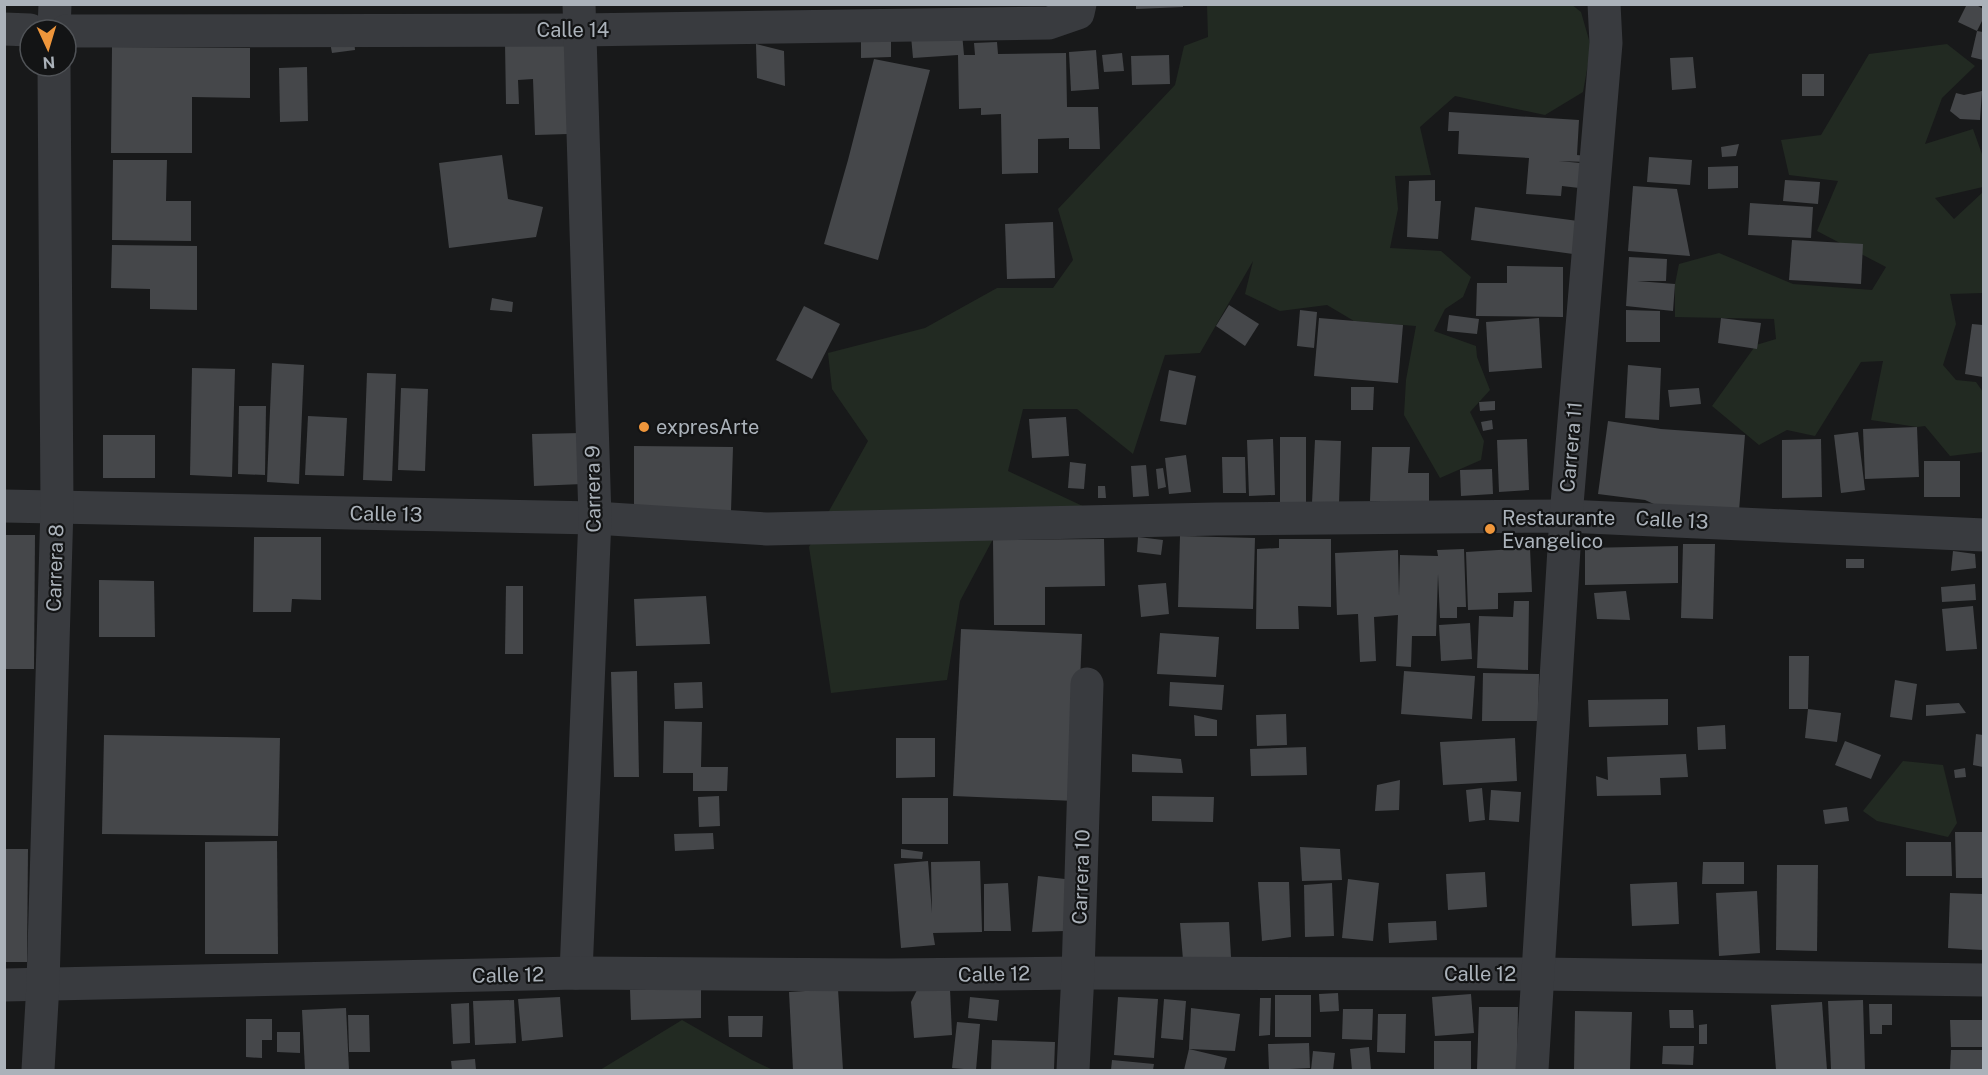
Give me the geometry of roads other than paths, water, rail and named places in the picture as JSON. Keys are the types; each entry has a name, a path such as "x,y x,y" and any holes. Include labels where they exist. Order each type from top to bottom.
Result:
{"street":[{"name":"Carrera 11","path":"1532,1071 1566,516 1606,43 1604,4"},
{"name":"Calle 14","path":"78,31 579,17 1050,22 1079,9"},
{"name":"Carrera 9","path":"576,973 595,518 579,17"},
{"name":"Carrera 8","path":"38,1071 43,984 57,507 54,78"},
{"name":"Calle 13","path":"4,506 595,518 767,529 1216,519 1566,516 1983,535"},
{"name":"Carrera 10","path":"1073,1071 1087,684"},
{"name":"Calle 12","path":"4,985 576,973 1538,974 1983,980"}],"place":[{"name":"expresArte","path":"644,427"},
{"name":"Restaurante Evangelico","path":"1490,529"}]}
